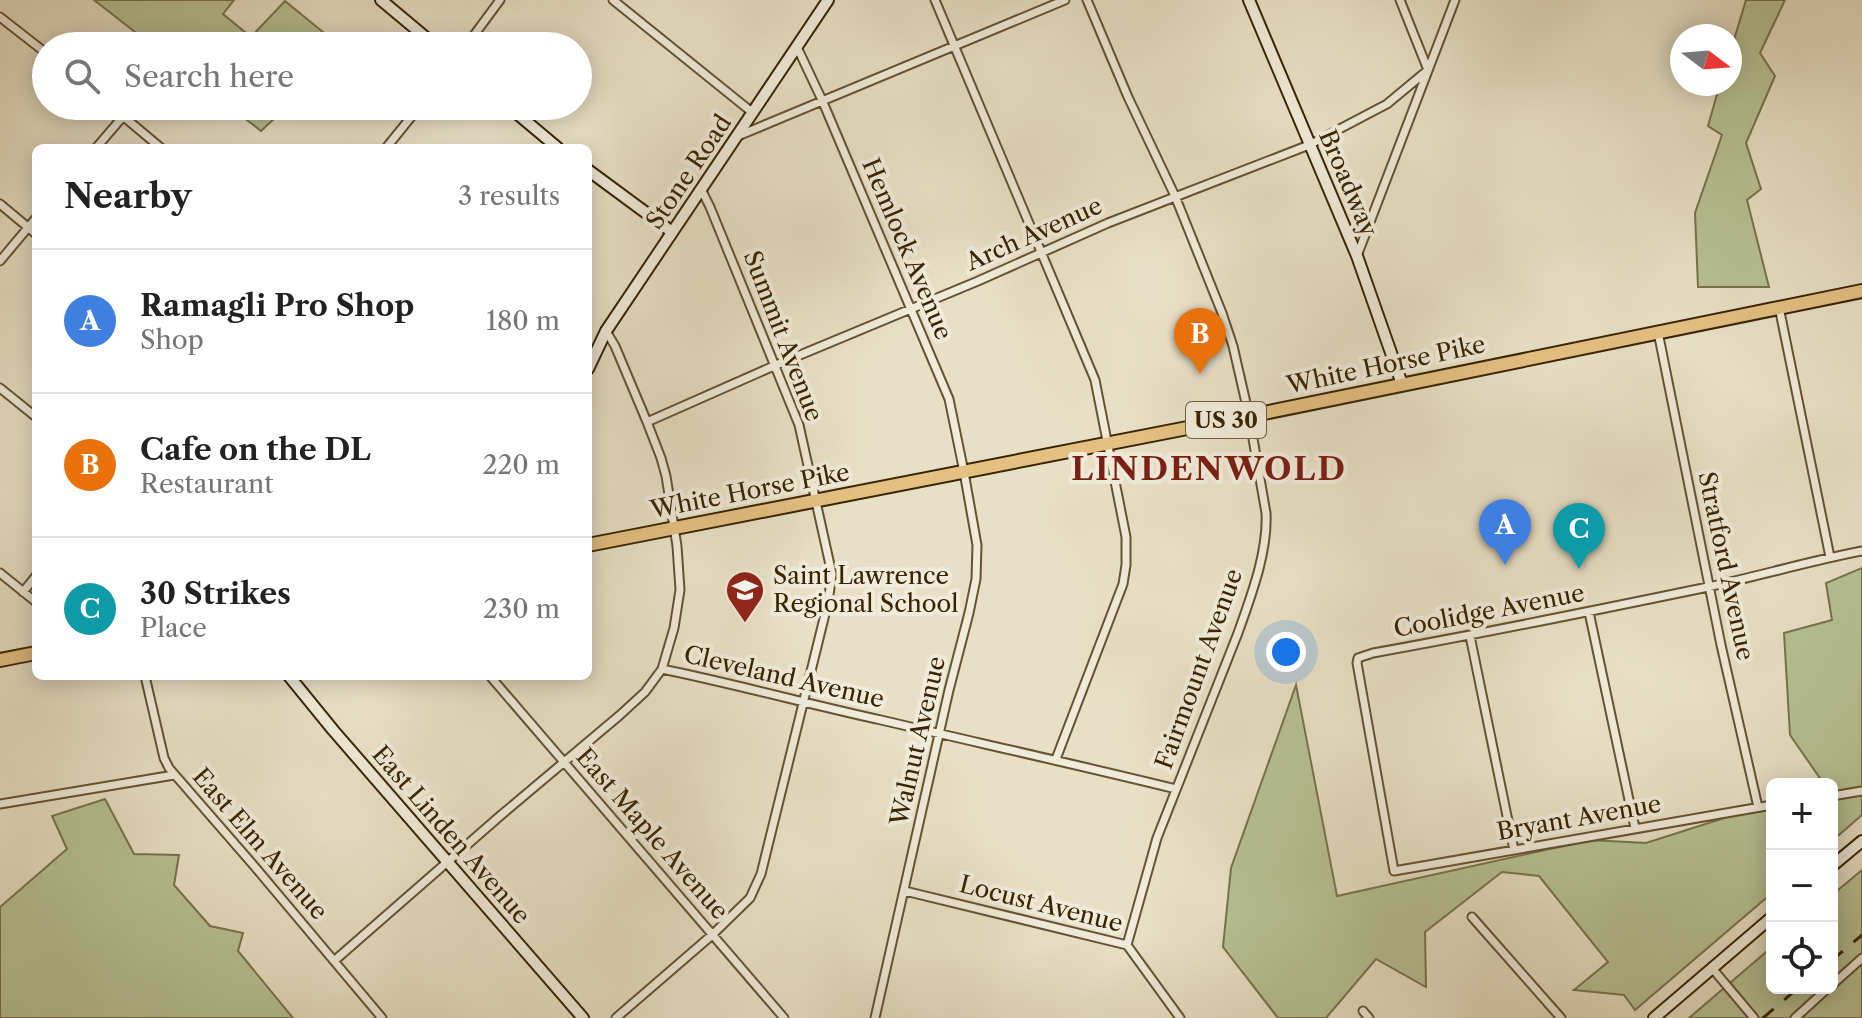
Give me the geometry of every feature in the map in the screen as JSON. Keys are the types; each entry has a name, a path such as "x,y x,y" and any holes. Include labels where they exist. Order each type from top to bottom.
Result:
{"highway":[{"name":"White Horse Pike","path":"592,544 1249,416 1862,291"},
{"path":"0,660 32,654"}],"street":[{"path":"381,0 419,32"},
{"path":"476,32 500,0"},
{"path":"613,0 753,113"},
{"name":"Stone Road","path":"592,361 606,331 828,0"},
{"path":"935,0 1095,380 1126,537 1123,584 1056,759"},
{"path":"738,136 1065,0"},
{"name":"Fairmount Avenue","path":"1087,0 1175,196 1222,313 1249,416 1267,526 1238,633 1157,838 1127,945"},
{"name":"Broadway","path":"1249,0 1357,256 1402,384"},
{"path":"1400,0 1428,70"},
{"path":"1357,256 1455,0"},
{"path":"0,17 32,42"},
{"name":"Hemlock Avenue","path":"797,47 949,399 964,472"},
{"name":"Arch Avenue","path":"647,422 1108,223 1309,145 1387,104 1428,70"},
{"path":"100,144 120,120"},
{"path":"129,120 156,144"},
{"path":"389,144 409,120"},
{"path":"525,120 553,144"},
{"path":"592,173 672,232"},
{"name":"Summit Avenue","path":"701,189 799,425 832,574 828,602 761,874 752,894 712,935"},
{"path":"0,204 32,230"},
{"path":"0,261 32,222"},
{"path":"1779,307 1830,557"},
{"path":"334,961 645,692 662,669 674,628 680,590 680,568 664,467 606,331"},
{"name":"Stratford Avenue","path":"1658,332 1721,645 1758,807"},
{"path":"0,388 32,414"},
{"name":"Walnut Avenue","path":"875,1018 976,579 977,545 964,472"},
{"name":"Coolidge Avenue","path":"1394,871 1358,658 1589,612 1862,551"},
{"path":"0,573 32,599"},
{"path":"23,592 32,581"},
{"path":"1589,612 1635,828"},
{"path":"1470,636 1514,850"},
{"name":"Cleveland Avenue","path":"662,669 1176,789"},
{"name":"East Elm Avenue","path":"146,680 164,758 174,775 382,1018"},
{"name":"East Linden Avenue","path":"292,680 583,1018"},
{"name":"East Maple Avenue","path":"493,680 784,1018"},
{"path":"0,804 174,775"},
{"path":"1838,795 1862,791"},
{"name":"Bryant Avenue","path":"1394,871 1766,806"},
{"path":"1838,861 1862,841"},
{"name":"Locust Avenue","path":"905,891 1127,945 1180,1018"},
{"path":"1472,917 1561,1018"},
{"path":"1654,1018 1766,922"},
{"path":"616,1018 712,935"},
{"path":"1838,979 1862,958"},
{"path":"1712,968 1754,1018"},
{"path":"1795,1018 1821,994"},
{"path":"1363,1011 1369,1018"}],"green space":[{"path":"94,0 234,0 223,14 245,32 135,32"},
{"path":"1746,0 1785,0 1760,53 1775,76 1746,143 1761,189 1747,200 1769,287 1698,287 1695,213 1722,135 1708,126 1717,96 1742,96 1742,24 1739,24"},
{"path":"285,1 323,32 256,32"},
{"path":"247,120 273,120 261,131"},
{"path":"1862,568 1862,815 1838,836 1838,778 1820,778 1790,735 1784,633 1832,620 1826,583"},
{"path":"1296,685 1337,896 1590,840 1646,843 1766,807 1766,898 1635,1010 1624,995 1574,990 1608,962 1539,876 1502,872 1425,932 1426,987 1376,959 1326,1018 1278,1018 1223,947 1231,868"},
{"path":"105,799 134,854 179,855 174,885 210,926 243,933 238,951 293,1018 0,1018 0,907 67,849 52,816"},
{"path":"1862,870 1862,1018 1689,1018 1766,952 1766,994 1838,994 1838,890"}],"railway":[{"path":"1838,955 1862,935"},
{"path":"1763,1018 1791,994"}],"place":[{"name":"Cafe on the DL","path":"1200,374"},
{"name":"Ramagli Pro Shop","path":"1505,565"},
{"name":"30 Strikes","path":"1579,569"},
{"name":"Saint Lawrence Regional School","path":"745,624"}],"district":[{"name":"LINDENWOLD","path":"1209,469"}]}
